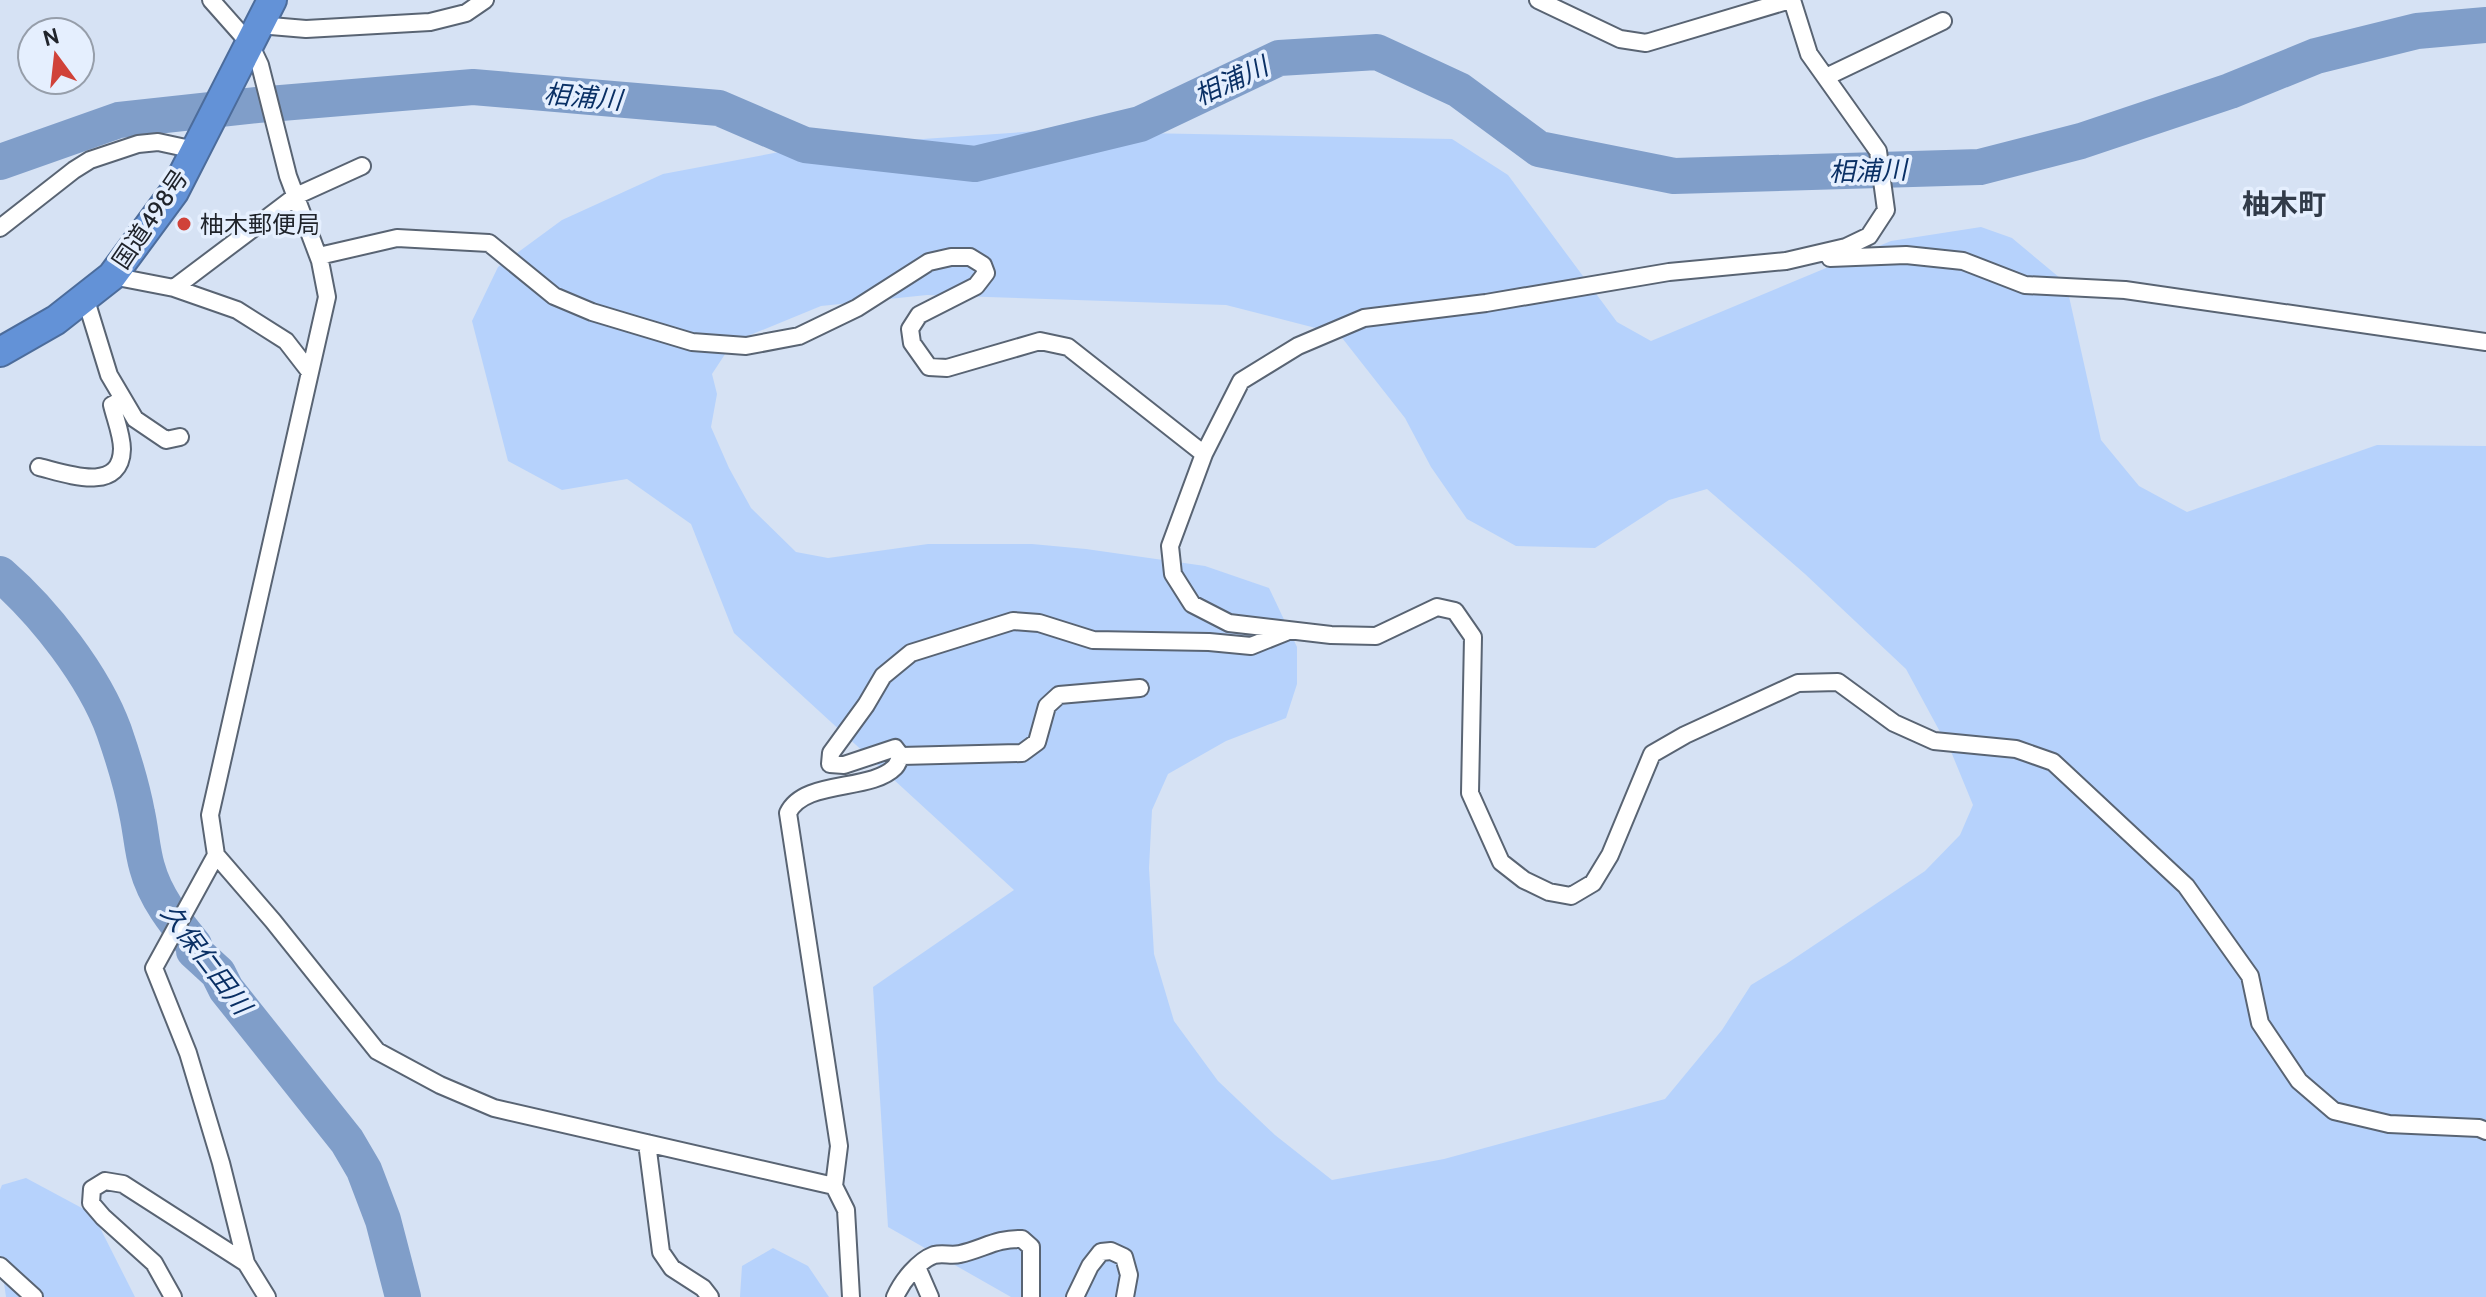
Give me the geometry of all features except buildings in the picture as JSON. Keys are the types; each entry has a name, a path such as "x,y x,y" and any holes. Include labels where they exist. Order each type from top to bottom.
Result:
{"highway":[{"name":"国道498号","path":"0,352 56,320 112,276 174,192 210,119 257,37"}],"street":[{"path":"211,0 257,37 288,176 319,256 327,297 210,815 216,855 377,1051 440,1085 494,1108 834,1186"},
{"path":"257,37 306,29 430,22 466,13 485,0"},
{"path":"1538,0 1620,39 1646,43 1791,0 1809,54 1878,151 1886,210 1869,236 1846,247 1813,255 1747,266 1669,272 1486,303 1364,318 1298,346 1241,381 1204,454 1170,546 1173,574 1192,604 1229,623 1331,635 1376,636 1437,607 1455,611 1473,637 1470,793 1501,862 1524,880 1549,892 1571,896 1593,883 1610,855 1652,754 1685,735 1798,683 1838,682 1894,723 1934,741 2016,749 2053,762 2186,886 2250,976 2260,1023 2299,1081 2334,1111 2389,1124 2479,1128 2486,1131"},
{"path":"1826,77 1943,21"},
{"path":"0,228 90,160 138,144 158,142 195,150"},
{"path":"174,288 296,196 362,166"},
{"path":"319,256 397,238 489,243 554,296 592,312 692,342 746,346 799,336 857,308 929,262 970,257 983,265 986,273 976,286 919,315 910,329 912,343 929,367 947,368 1040,341 1068,347 1204,454"},
{"path":"1813,255 1834,258 1906,255 1963,261 2025,285 2125,290 2486,342"},
{"path":"112,276 174,288 237,310 286,341 310,372"},
{"path":"85,297 109,375 135,419 166,440 180,437"},
{"path":"39,467 91,479 109,474 118,465 122,449 112,405 123,399"},
{"path":"901,756 895,748 844,765 830,764 831,753 883,676 911,653 1013,621 1039,623 1093,640 1209,642 1251,646 1290,630"},
{"path":"901,756 1022,753 1037,742 1047,706 1059,695 1140,688"},
{"path":"851,1297 846,1210 834,1186 839,1146 788,813 792,805 811,795 879,776 895,767 901,756"},
{"path":"216,855 154,968 188,1053 221,1163 246,1263 267,1297"},
{"path":"647,1143 661,1252 672,1268 703,1288 710,1297"},
{"path":"173,1297 154,1263 91,1203 92,1189 105,1181 123,1184 246,1263"},
{"path":"895,1297 900,1286 917,1267 932,1256 958,1255 1005,1238 1022,1239 1031,1247 1031,1297"},
{"path":"1075,1297 1090,1266 1101,1252 1111,1251 1124,1257 1129,1275 1125,1297"},
{"path":"0,1266 34,1297"},
{"path":"917,1267 930,1297"}],"shaded area":[{"path":"1038,131 1452,139 1508,175 1617,322 1651,341 1891,241 1981,227 2012,238 2066,283 2101,440 2139,486 2187,512 2377,445 2486,446 2486,1297 1011,1297 888,1227 873,987 1014,890 734,633 691,524 627,479 562,490 508,461 472,321 498,267 562,220 663,174 806,147","holes":["927,295 1226,305 1339,334 1405,418 1431,467 1467,519 1516,546 1595,548 1669,500 1707,489 1805,574 1906,669 1952,754 1973,805 1960,835 1925,871 1751,985 1722,1030 1665,1099 1444,1159 1332,1180 1275,1135 1218,1081 1174,1021 1154,954 1149,868 1152,810 1168,774 1226,741 1286,718 1297,684 1297,647 1269,588 1205,566 1032,544 928,544 828,558 796,552 751,508 711,427 717,394 712,374 733,342 821,306"]},
{"path":"26,1178 93,1214 135,1297 6,1297 0,1254 0,1190 2,1185"},
{"path":"773,1248 808,1266 829,1297 740,1297 742,1266"}],"waterway":[{"name":"相浦川","path":"0,162 119,120 473,87 719,108 805,145 975,164 1140,124 1279,58 1377,52 1459,90 1539,149 1674,176 1980,167 2081,141 2230,91 2316,56 2417,31 2486,25"},
{"name":"久保仁田川","path":"0,574 34,607 66,646 105,710 130,782 147,867 166,909 194,945 194,951 218,973 226,989 347,1141 364,1170 383,1220 403,1297"}],"place":[{"name":"柚木郵便局","path":"184,224"}],"district":[{"name":"柚木町","path":"2284,204"}]}
